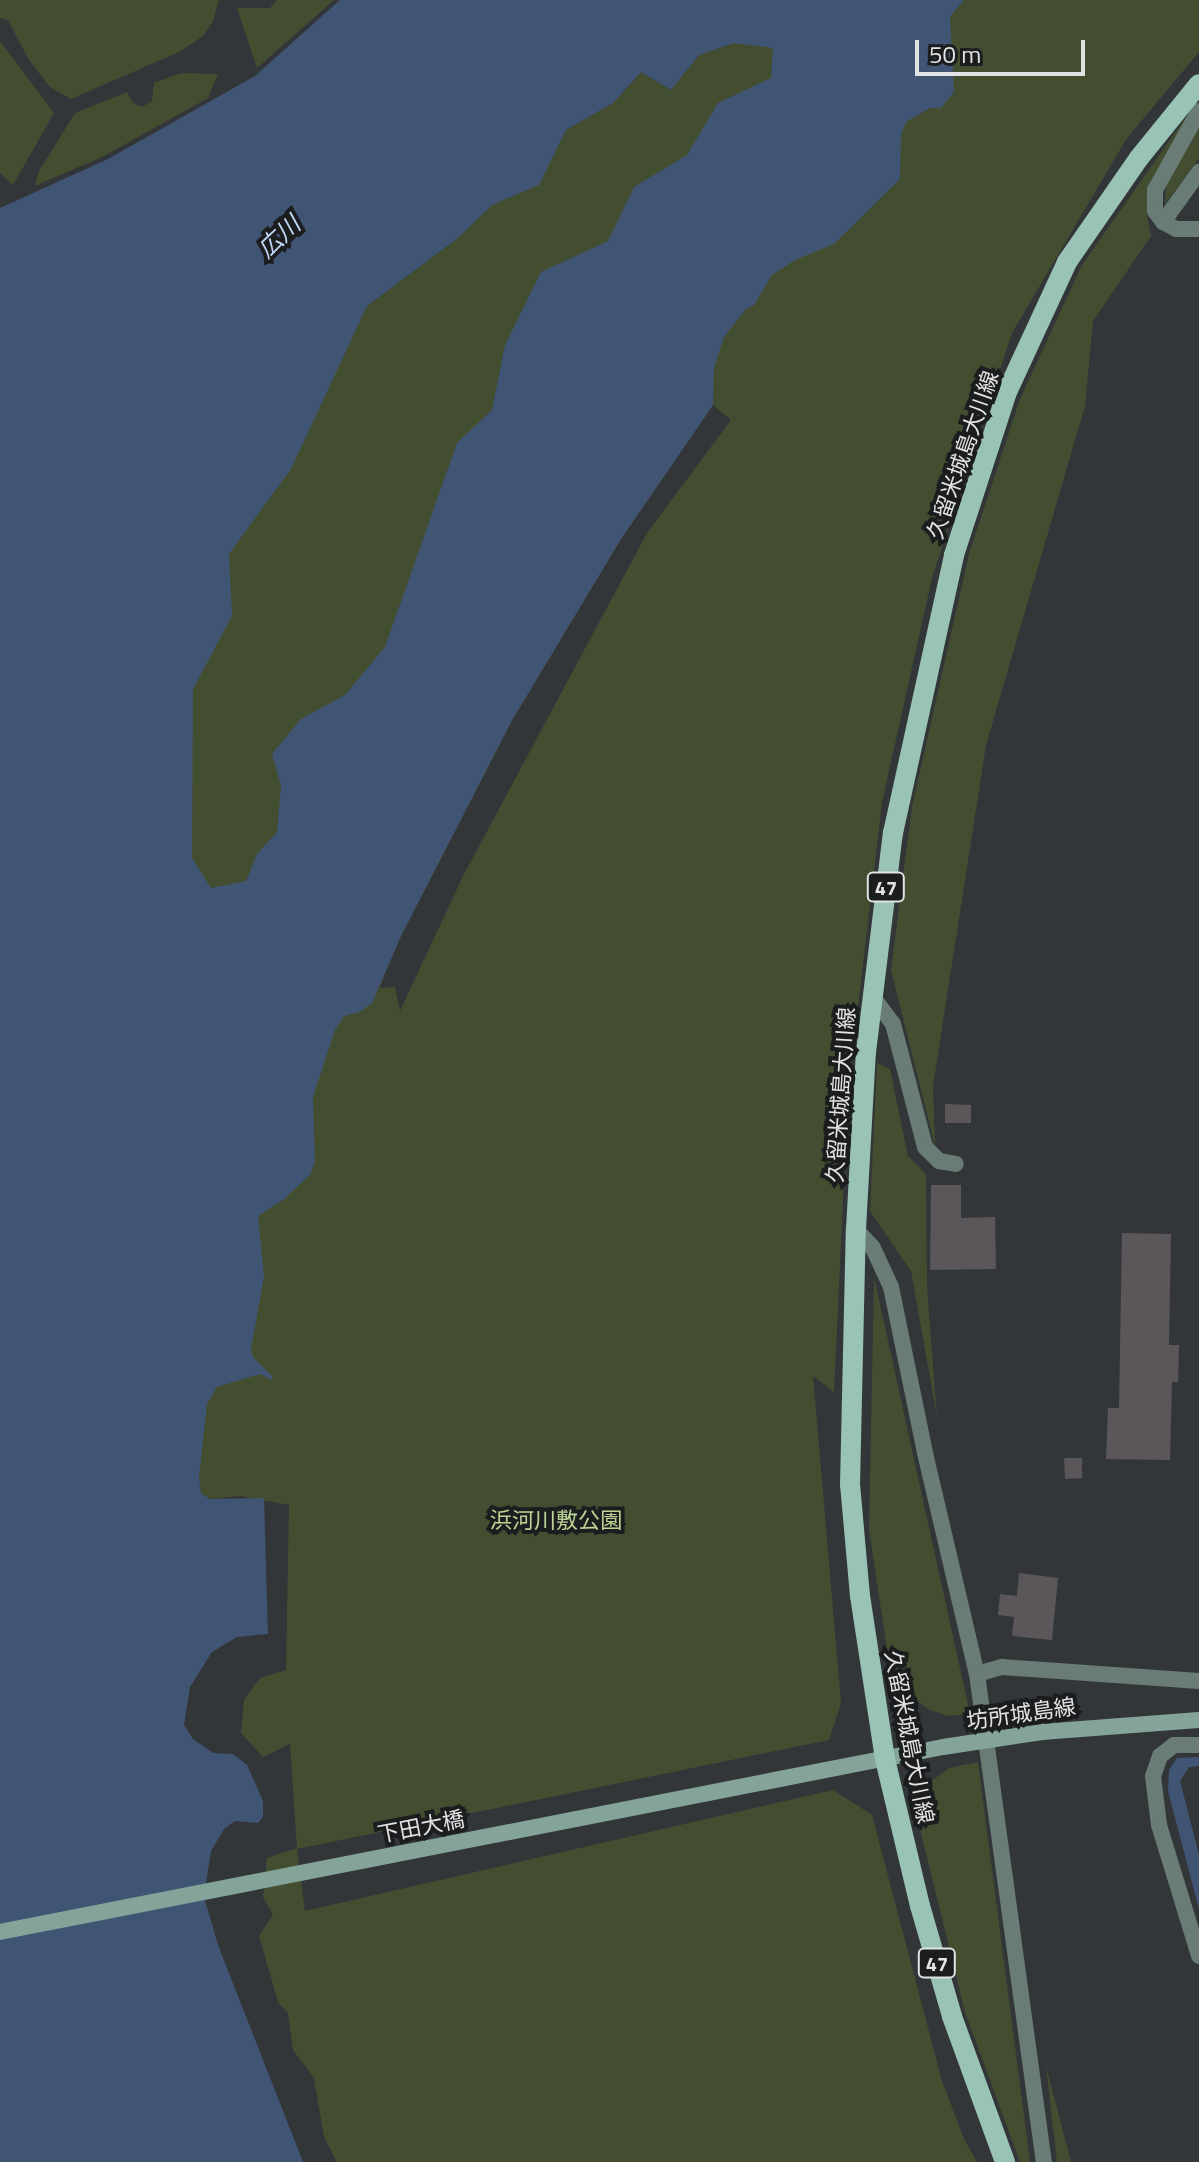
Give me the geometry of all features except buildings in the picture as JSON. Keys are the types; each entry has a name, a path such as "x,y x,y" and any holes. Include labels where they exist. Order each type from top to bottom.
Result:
{"main road":[{"name":"久留米城島大川線","path":"1005,2162 952,2016 920,1906 885,1759 860,1596 850,1485 856,1229 872,996 893,833 954,555 1007,392 1067,262 1139,158 1199,84"},
{"name":"坊所城島線","path":"851,1766 943,1747 1042,1732 1199,1720"},
{"name":"下田大橋","path":"0,1932 851,1766"}],"street":[{"path":"1199,111 1155,190 1155,211 1163,222 1176,229 1199,229"},
{"path":"1163,222 1199,172"},
{"path":"872,996 893,1024 925,1147 939,1161 956,1164"},
{"path":"856,1229 873,1248 891,1287 925,1453 977,1674 1044,2162"},
{"path":"977,1674 1002,1667 1199,1681"},
{"path":"1199,1745 1174,1745 1160,1756 1153,1776 1159,1825 1199,1956"}],"green space":[{"path":"0,0 219,0 213,21 203,36 179,52 71,99 50,87 29,60 8,20 0,18"},
{"path":"277,0 334,0 257,68 237,8 270,8"},
{"name":"浜河川敷公園","path":"938,0 1199,0 1199,52 1127,138 1012,333 932,578 882,802 848,1093 834,1392 813,1376 841,1703 829,1740 297,1849 305,1911 833,1790 872,1815 942,2081 964,2139 977,2162 337,2162 324,2137 314,2078 293,2050 288,2013 278,2002 259,1936 273,1915 263,1897 267,1858 297,1848 290,1744 263,1757 241,1733 244,1700 260,1678 286,1670 289,1505 240,1496 210,1499 201,1493 199,1477 161,1427 469,656 219,909 125,856 161,594 367,306 458,238 492,204 538,185 566,130 613,103 641,72 671,90 699,55 734,43","holes":["713,405 731,420 647,533 463,876 400,1011 395,987 380,988 384,976 401,936 512,721 621,539"]},
{"path":"0,41 54,113 13,185 0,173"},
{"path":"181,73 218,74 208,98 104,156 35,186 39,171 75,113 127,92 133,103 142,107 152,101 154,83"},
{"path":"1188,114 1150,190 1147,215 1151,236 1093,321 1085,406 986,745 933,1086 935,1146 891,970 912,807 969,554 1020,399 1082,265"},
{"path":"1199,120 1199,158 1165,204 1166,186"},
{"path":"877,1063 890,1069 908,1156 926,1174 927,1287 937,1417 911,1271 870,1211"},
{"path":"874,1277 970,1714 947,1716 928,1709 903,1689 888,1656 869,1529"},
{"path":"978,1762 1030,2162 1020,2162 965,2012 916,1813 925,1786 949,1768"},
{"path":"1046,2066 1071,2162 1057,2162"}],"water":[{"name":"広川","path":"340,0 964,0 950,17 954,92 941,108 930,108 906,122 901,135 900,179 834,244 795,260 772,275 754,305 746,309 724,337 714,368 713,405 621,539 512,720 401,936 372,1003 360,1012 344,1016 335,1030 313,1097 315,1162 310,1175 283,1200 258,1216 264,1276 251,1349 253,1357 273,1377 271,1380 260,1374 217,1387 207,1404 199,1477 201,1493 210,1499 264,1498 268,1634 237,1637 212,1652 190,1687 184,1725 193,1739 213,1753 233,1754 247,1765 263,1801 263,1817 258,1823 235,1821 224,1829 211,1851 204,1897 218,1945 303,2162 0,2162 0,208 108,159 255,76","holes":["734,43 773,48 771,78 718,103 687,155 634,187 608,241 541,272 505,345 492,410 457,443 385,647 345,695 301,719 272,754 281,786 277,832 257,854 246,881 211,888 192,858 193,689 232,616 229,554 291,469 367,306 458,238 492,205 539,185 566,130 613,103 641,72 671,90 699,55"]},
{"path":"1199,1757 1199,1766 1189,1767 1180,1781 1199,1855 1199,1909 1168,1791 1169,1770 1177,1758"}]}
